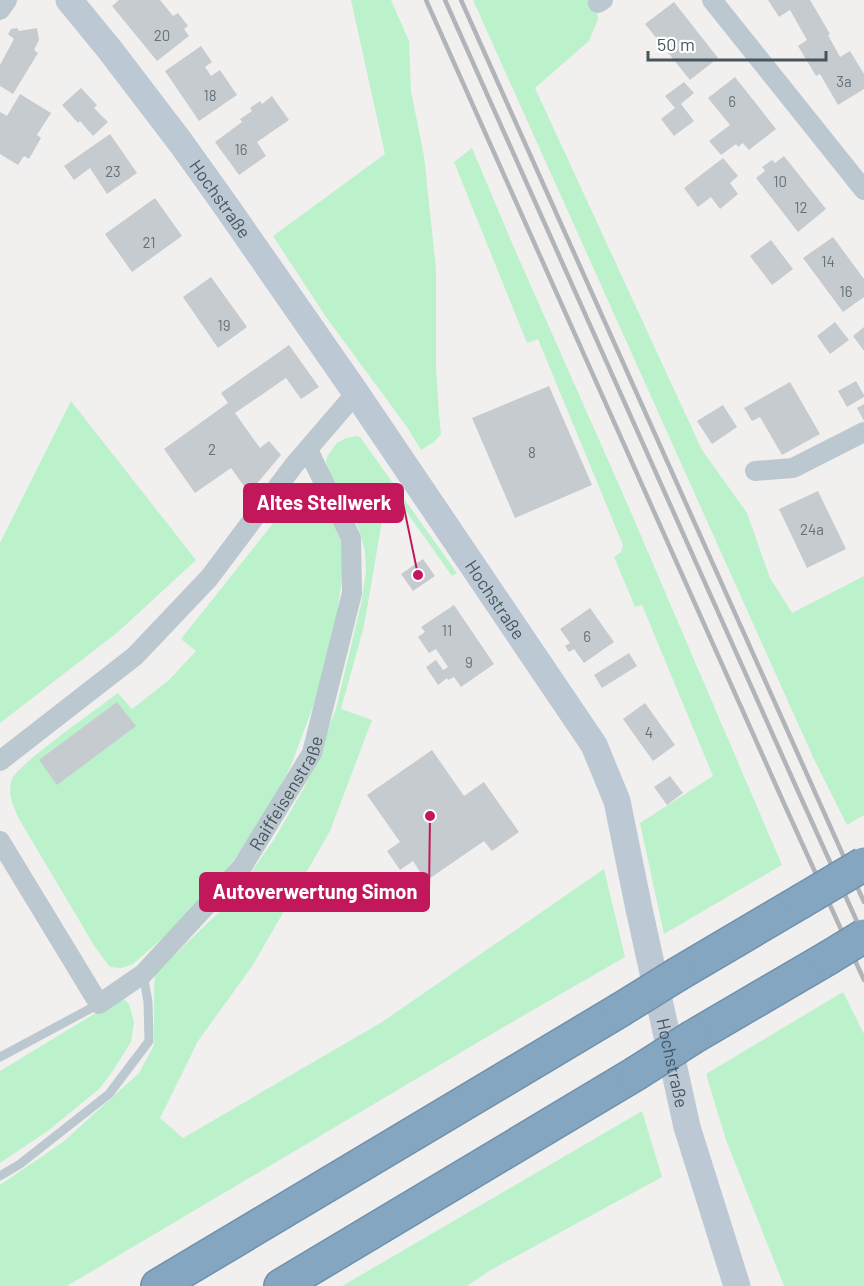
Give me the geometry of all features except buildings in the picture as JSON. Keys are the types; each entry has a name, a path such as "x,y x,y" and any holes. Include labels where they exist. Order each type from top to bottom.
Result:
{"highway":[{"path":"158,1286 864,864"},
{"path":"281,1286 864,936"}],"street":[{"path":"0,10 7,0"},
{"name":"Hochstraße","path":"69,0 181,143 356,393 594,745 617,801 687,1127 737,1286"},
{"path":"712,0 864,189"},
{"path":"0,760 135,656 209,578 308,450 356,393"},
{"path":"755,471 794,468 864,432"},
{"name":"Raiffeisenstraße","path":"99,1004 143,974 242,867 312,753 352,593 351,538 308,450"},
{"path":"0,841 99,1004"}],"lane":[{"path":"0,1176 20,1164 109,1094 149,1041 148,1002 143,974"},
{"path":"0,1057 99,1004"}],"green space":[{"path":"351,0 391,0 409,41 411,91 424,156 436,269 436,368 441,434 434,442 421,450 407,427 326,317 273,236 385,154"},
{"path":"473,0 595,0 598,19 589,41 535,88 702,450 747,513 770,578 792,613 864,576 864,815 847,825 813,757"},
{"path":"472,148 782,865 664,934 640,823 713,776 642,605 635,607 614,557 621,552 623,545 538,339 527,343 454,162"},
{"path":"71,401 196,560 118,632 0,723 0,543"},
{"path":"360,437 457,573 452,576 388,486 364,626 341,709 372,720 330,831 253,965 198,1041 160,1118 183,1138 382,1022 604,869 625,957 67,1286 0,1286 0,1185 63,1142 139,1073 154,1045 155,973 232,900 275,838 305,786 336,709 361,604 366,571 365,552 359,529 328,472 326,461 337,443"},
{"path":"306,504 322,511 332,522 341,541 344,565 337,614 317,696 290,768 256,830 214,887 133,964 122,968 110,967 95,947 19,819 10,795 12,779 28,761 118,693 132,709 169,680 196,651 181,639 289,505"},
{"path":"843,992 864,1034 864,1286 784,1286 726,1140 706,1074"},
{"path":"122,997 129,1004 134,1022 131,1042 110,1075 99,1089 49,1130 0,1163 0,1071"},
{"path":"642,1111 662,1177 489,1271 467,1286 342,1286"}],"railway":[{"path":"426,0 864,980"},
{"path":"445,0 864,937"},
{"path":"461,0 864,902"}],"place":[{"name":"Altes Stellwerk","path":"418,575"},
{"name":"Autoverwertung Simon","path":"430,816"}]}
